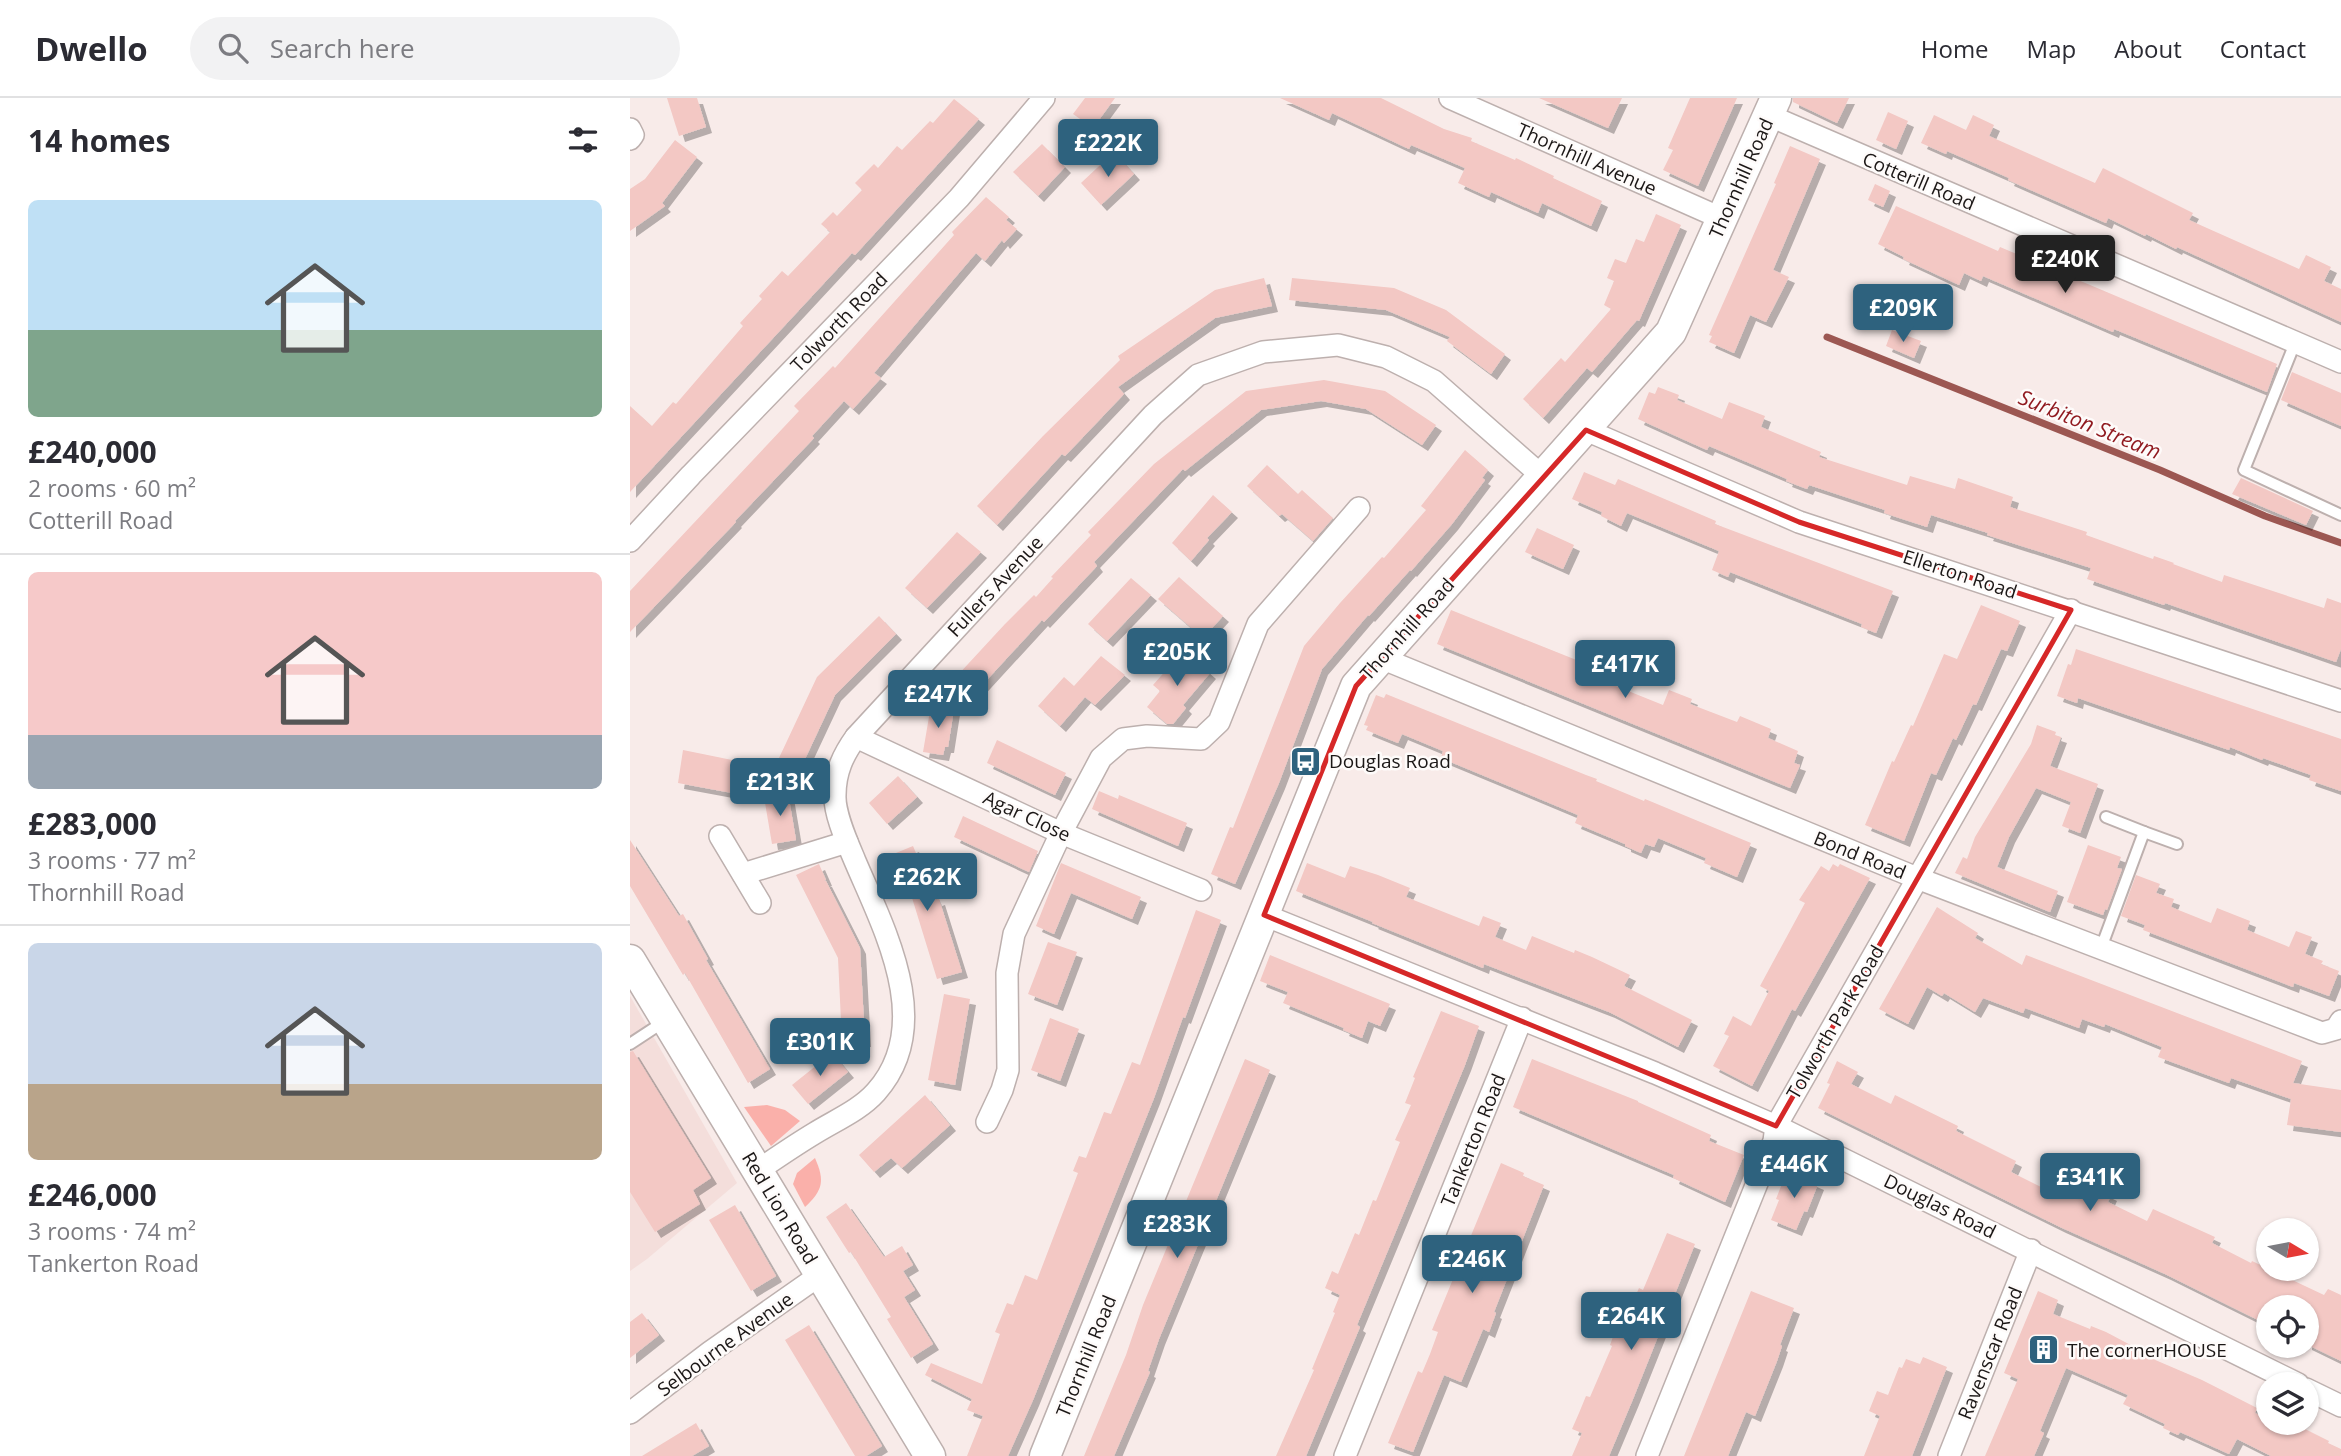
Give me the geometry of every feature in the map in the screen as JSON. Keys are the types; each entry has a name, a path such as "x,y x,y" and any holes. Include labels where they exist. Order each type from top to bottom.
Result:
{"street":[{"name":"Tolworth Road","path":"630,541 959,198 1044,98"},
{"name":"Thornhill Avenue","path":"1457,99 1723,219"},
{"name":"Thornhill Road","path":"1045,1456 1356,686 1671,332 1772,107"},
{"name":"Cotterill Road","path":"1772,107 2341,362"},
{"path":"630,129 633,135 630,139"},
{"name":"Fullers Avenue","path":"757,1171 863,1105 891,1071 898,1052 902,1032 900,983 890,946 847,842 834,798 843,754 1153,415 1198,375 1263,352 1338,345 1386,357 1434,381 1543,477"},
{"name":"Ellerton Road","path":"1586,430 1799,522 2341,701"},
{"path":"988,1122 1008,1070 1007,973 1014,934 1060,833 1101,758 1123,739 1147,736 1181,740 1201,739 1219,722 1258,624 1359,508"},
{"name":"Tolworth Park Road","path":"1647,1456 1774,1141 1776,1126 2071,610"},
{"name":"Bond Road","path":"1381,658 1597,744 1917,878 2322,1033 2336,1029 2341,1021"},
{"name":"Agar Close","path":"856,737 1060,833 1201,890"},
{"path":"720,836 760,903"},
{"path":"743,874 847,842"},
{"name":"Douglas Road","path":"1264,915 1522,1018 1776,1126 2274,1372"},
{"name":"Red Lion Road","path":"630,960 820,1275 920,1452"},
{"name":"Tankerton Road","path":"1345,1456 1522,1018"},
{"name":"Ravenscar Road","path":"1949,1456 2031,1250"},
{"name":"Selbourne Avenue","path":"630,1413 709,1352 820,1275"},
{"path":"2319,1395 2341,1406"}],"lane":[{"path":"2295,343 2244,470 2341,515"},
{"path":"2106,817 2177,844"},
{"path":"2101,948 2144,832"},
{"path":"630,1044 665,1021"}],"highlighted area":[{"path":"1586,430 1799,522 2071,610 1776,1126 1264,915 1356,686"}],"shaded area":[{"path":"630,996 737,1183 630,1271"},
{"path":"767,1105 785,1110 800,1121 771,1146 744,1107"},
{"path":"815,1158 821,1179 819,1190 805,1207 793,1184 797,1173"}],"building":[{"path":"667,98 697,98 706,127 679,136"},
{"path":"1085,98 1115,98 1093,128 1073,114"},
{"path":"1280,98 1381,98 1444,129 1472,138 1471,141 1515,160 1516,158 1602,201 1591,226 1542,203 1538,213 1491,192 1489,197 1458,183 1465,168 1411,145 1409,149 1332,113 1329,120"},
{"path":"1539,98 1622,98 1608,128"},
{"path":"1690,98 1737,98 1698,186 1663,170 1673,150 1668,148"},
{"path":"1793,98 1849,98 1837,123 1793,102"},
{"path":"954,99 979,119 855,255 852,253 630,492 630,406 652,426 673,402 676,404 743,326 740,323 762,299 759,296 782,271 788,276 830,232 821,224 833,212 837,216 862,190 855,183 874,164 878,168 897,146 902,150 930,121 933,123"},
{"path":"1888,112 1908,121 1896,149 1876,140"},
{"path":"1934,115 1966,130 1973,115 1994,125 1989,136 2095,183 2103,168 2193,213 2189,220 2299,269 2306,255 2331,267 2324,281 2341,289 2341,322 2177,247 2176,249 2146,234 2145,236 2108,218 2106,223 1947,151 1946,154 1921,143"},
{"path":"675,140 697,157 662,203 665,206 630,231 630,189 645,179"},
{"path":"1042,144 1065,167 1038,196 1013,172"},
{"path":"1790,146 1820,159 1773,270 1789,277 1766,322 1750,315 1734,353 1709,342 1712,336 1709,335 1776,184 1774,183"},
{"path":"1114,152 1134,174 1101,205 1081,183"},
{"path":"1875,184 1890,191 1883,207 1868,200"},
{"path":"986,197 1009,217 1006,220 1017,229 1004,243 1002,240 985,261 976,253 874,373 881,378 853,409 844,401 812,436 814,438 630,632 630,591 799,411 794,406 833,366 835,368 954,235 952,232"},
{"path":"1896,206 1998,251 2000,247 2277,364 2267,392 2114,329 2113,332 1983,276 1981,281 1964,273 1959,285 1903,259 1904,257 1878,244"},
{"path":"1656,214 1681,225 1639,321 1637,320 1592,372 1587,368 1543,418 1523,399 1561,358 1565,362 1611,309 1604,305 1614,281 1607,278 1615,259 1626,263 1636,239 1644,242"},
{"path":"1264,278 1272,306 1215,318 1118,387 1124,394 1065,456 1062,454 997,525 977,506 1120,360 1118,356 1215,290"},
{"path":"1292,278 1394,288 1446,310 1505,354 1491,374 1447,341 1450,337 1386,310 1289,300"},
{"path":"1892,330 1921,341 1914,358 1886,346"},
{"path":"2292,372 2341,393 2341,426 2281,400"},
{"path":"1324,380 1385,391 1436,425 1422,445 1366,409 1321,401 1261,410 1185,471 1183,469 1094,562 1097,566 1044,622 1042,620 974,694 967,694 956,684 956,677 1034,595 1036,597 1091,535 1088,532 1154,464 1246,391"},
{"path":"1658,387 1679,395 1677,400 1722,419 1729,402 1765,416 1761,427 1821,452 1819,457 1907,485 1910,476 1955,489 1958,478 2013,497 2010,507 2087,532 2086,535 2153,559 2154,556 2222,582 2224,575 2324,608 2327,598 2341,603 2341,649 2336,662 2087,579 2091,568 1987,535 1988,533 1931,515 1927,527 1809,485 1807,489 1709,446 1707,450 1638,419 1649,392 1655,394"},
{"path":"1465,450 1488,470 1482,478 1485,480 1452,524 1322,669 1279,783 1235,884 1211,874 1230,827 1233,828 1304,646 1426,510 1421,506"},
{"path":"1267,465 1298,494 1302,490 1333,518 1313,541 1282,514 1279,516 1247,486"},
{"path":"1584,472 1615,485 1618,479 1716,521 1715,524 1893,591 1876,633 1861,627 1862,624 1730,572 1728,577 1712,570 1719,551 1627,513 1621,526 1601,516 1602,512 1572,499"},
{"path":"2241,478 2313,511 2306,525 2232,494"},
{"path":"1213,495 1232,512 1207,538 1209,540 1191,561 1172,543"},
{"path":"1537,528 1574,545 1563,569 1525,552"},
{"path":"957,532 981,552 927,608 905,588"},
{"path":"1179,577 1223,616 1203,638 1158,599"},
{"path":"1131,578 1151,595 1107,641 1088,624"},
{"path":"1981,605 2020,621 2007,651 2001,649 1976,705 1973,704 1956,740 1953,738 1936,775 1931,773 1904,841 1865,825 1892,761 1894,762 1911,725 1913,726 1944,654 1957,659"},
{"path":"1451,610 1604,671 1601,680 1663,705 1669,690 1692,699 1690,704 1737,722 1740,716 1771,729 1768,738 1798,751 1794,763 1800,765 1790,788 1437,644"},
{"path":"879,616 896,634 835,695 798,774 779,765 779,758 817,677"},
{"path":"2076,649 2341,739 2341,791 2309,780 2311,775 2263,758 2262,760 2230,747 2229,750 2078,698 2077,703 2057,696"},
{"path":"1184,650 1210,673 1183,705 1186,708 1173,724 1167,724 1147,707 1160,691 1153,685"},
{"path":"1101,656 1125,675 1095,705 1085,697 1060,726 1038,706 1064,677 1074,686"},
{"path":"1386,694 1751,843 1737,877 1704,863 1706,858 1658,838 1654,847 1645,844 1641,853 1575,823 1578,815 1441,758 1443,751 1402,734 1398,743 1366,730 1368,726 1364,725 1376,695 1384,698"},
{"path":"931,705 954,709 948,747 945,747 943,755 923,752"},
{"path":"2037,725 2056,732 2055,735 2061,737 2050,766 2098,784 2080,833 2062,826 2071,802 2036,788 2009,837 1997,867 2058,891 2050,912 1955,873 1963,857 1967,859 1975,837 2031,744"},
{"path":"997,740 1066,773 1055,795 987,763"},
{"path":"683,750 737,761 732,793 678,783"},
{"path":"898,776 917,797 887,824 869,803"},
{"path":"1099,791 1118,799 1119,795 1187,823 1178,846 1092,809"},
{"path":"788,793 796,840 772,844 764,797"},
{"path":"963,816 1038,851 1029,872 954,837"},
{"path":"630,840 679,916 683,914 708,959 706,960 770,1069 748,1083 685,973 683,975 630,886"},
{"path":"2088,845 2121,857 2117,868 2122,869 2103,915 2067,902"},
{"path":"913,846 936,900 939,899 962,972 937,979 909,888 906,890 900,876 896,878 888,860 893,858 891,855"},
{"path":"1061,863 1141,897 1132,919 1071,893 1054,934 1036,926"},
{"path":"1307,863 1345,878 1350,866 1410,888 1406,897 1479,926 1483,916 1501,923 1495,937 1526,950 1532,936 1574,953 1575,950 1630,975 1624,986 1692,1020 1678,1047 1609,1012 1484,964 1483,968 1372,923 1296,891"},
{"path":"819,864 826,880 824,881 860,948 865,1041 842,1042 838,958 796,875"},
{"path":"1833,864 1838,867 1840,864 1870,878 1795,1011 1792,1009 1752,1086 1713,1066 1729,1036 1724,1034 1733,1016 1751,1026 1769,991 1760,986 1805,903 1799,900 1821,866 1829,871"},
{"path":"2136,875 2160,884 2156,893 2174,899 2171,907 2211,923 2217,908 2250,921 2247,930 2289,947 2296,931 2312,937 2305,954 2339,971 2329,996 2294,983 2293,987 2143,930 2145,925 2121,916"},
{"path":"1937,907 1978,933 1975,938 2022,965 2026,955 2302,1061 2293,1083 2341,1090 2341,1132 2287,1125 2291,1099 2231,1078 2229,1083 2158,1057 2162,1047 2105,1024 2104,1027 2082,1019 2079,1028 2025,1008 2023,1013 1983,998 1975,1012 1944,993 1942,996 1927,987 1908,1024 1879,1009"},
{"path":"1196,910 1221,920 1154,1098 1033,1400 1008,1456 967,1456 983,1416 967,1410 972,1399 925,1375 931,1363 982,1384 1000,1334 995,1332 1007,1303 1013,1305 1025,1275 1037,1280 1078,1173 1073,1171 1079,1156 1086,1158 1104,1112 1111,1114 1132,1062 1140,1065"},
{"path":"1048,942 1077,952 1057,1005 1028,994"},
{"path":"1270,955 1390,1004 1380,1026 1368,1021 1362,1038 1283,1003 1288,992 1260,981"},
{"path":"944,994 970,999 955,1085 928,1080"},
{"path":"1441,1011 1479,1026 1465,1065 1357,1325 1360,1327 1306,1456 1276,1456 1314,1370 1312,1369 1335,1313 1333,1312 1340,1295 1325,1288 1332,1271 1338,1274 1355,1233 1359,1235 1373,1200 1376,1201 1400,1142 1395,1140 1411,1105 1405,1103 1415,1078 1413,1077"},
{"path":"1050,1018 1079,1029 1060,1081 1031,1070"},
{"path":"633,1051 711,1178 693,1190 700,1204 655,1232 630,1192 630,1052"},
{"path":"832,1053 848,1072 808,1104 792,1085"},
{"path":"1245,1059 1270,1070 1159,1339 1148,1371 1150,1372 1114,1456 1084,1456 1126,1355 1143,1305"},
{"path":"1532,1059 1638,1101 1711,1135 1709,1141 1744,1155 1725,1202 1673,1178 1674,1175 1513,1107"},
{"path":"1837,1061 1858,1072 1851,1084 1891,1104 1895,1095 1958,1126 1956,1131 2016,1161 2011,1172 2049,1191 2060,1170 2111,1195 2108,1202 2147,1221 2153,1209 2215,1237 2212,1243 2251,1263 2256,1263 2256,1281 2294,1281 2324,1295 2328,1289 2341,1295 2341,1361 2319,1350 2319,1295 2256,1295 2256,1319 2060,1227 1818,1108 1830,1084 1827,1083"},
{"path":"925,1095 950,1125 902,1168 891,1158 874,1172 859,1155"},
{"path":"1501,1163 1544,1185 1494,1312 1496,1313 1489,1332 1483,1329 1461,1382 1444,1375 1413,1452 1388,1443 1418,1371 1422,1373 1430,1354 1438,1332 1432,1330"},
{"path":"1787,1171 1818,1184 1807,1212 1804,1211 1796,1230 1771,1220"},
{"path":"846,1203 884,1257 902,1246 913,1265 903,1271 915,1290 904,1297 933,1344 911,1358 887,1319 891,1317 826,1217"},
{"path":"735,1205 776,1276 751,1291 709,1220"},
{"path":"1667,1233 1695,1244 1609,1456 1572,1456 1582,1433 1572,1429 1586,1396 1590,1397 1612,1346 1610,1345 1619,1320 1624,1322 1639,1288 1643,1290"},
{"path":"1751,1291 1794,1308 1755,1416 1746,1412 1728,1456 1684,1456"},
{"path":"2038,1291 2058,1300 2053,1314 2090,1329 2091,1326 2106,1332 2140,1350 2139,1353 2202,1380 2256,1407 2256,1435 2317,1435 2341,1449 2341,1456 2271,1456 2237,1439 2229,1454 2180,1432 2178,1435 2163,1428 2165,1424 2123,1404 2128,1395 2066,1368 2040,1431 2044,1433 2034,1456 1985,1456 2018,1379 2004,1373"},
{"path":"642,1313 659,1335 630,1358 630,1322"},
{"path":"809,1325 882,1446 866,1456 855,1456 785,1340"},
{"path":"1923,1357 1947,1367 1912,1456 1864,1456 1880,1416 1869,1411 1877,1391 1888,1395 1899,1367 1902,1368 1906,1359 1920,1364"},
{"path":"696,1423 709,1446 692,1456 642,1456"}],"waterway":[{"name":"Surbiton Stream","path":"1827,337 2160,470 2265,516 2341,543"}],"place":[{"name":"Douglas Road","path":"1306,761"},
{"name":"The cornerHOUSE","path":"2044,1350"}]}
